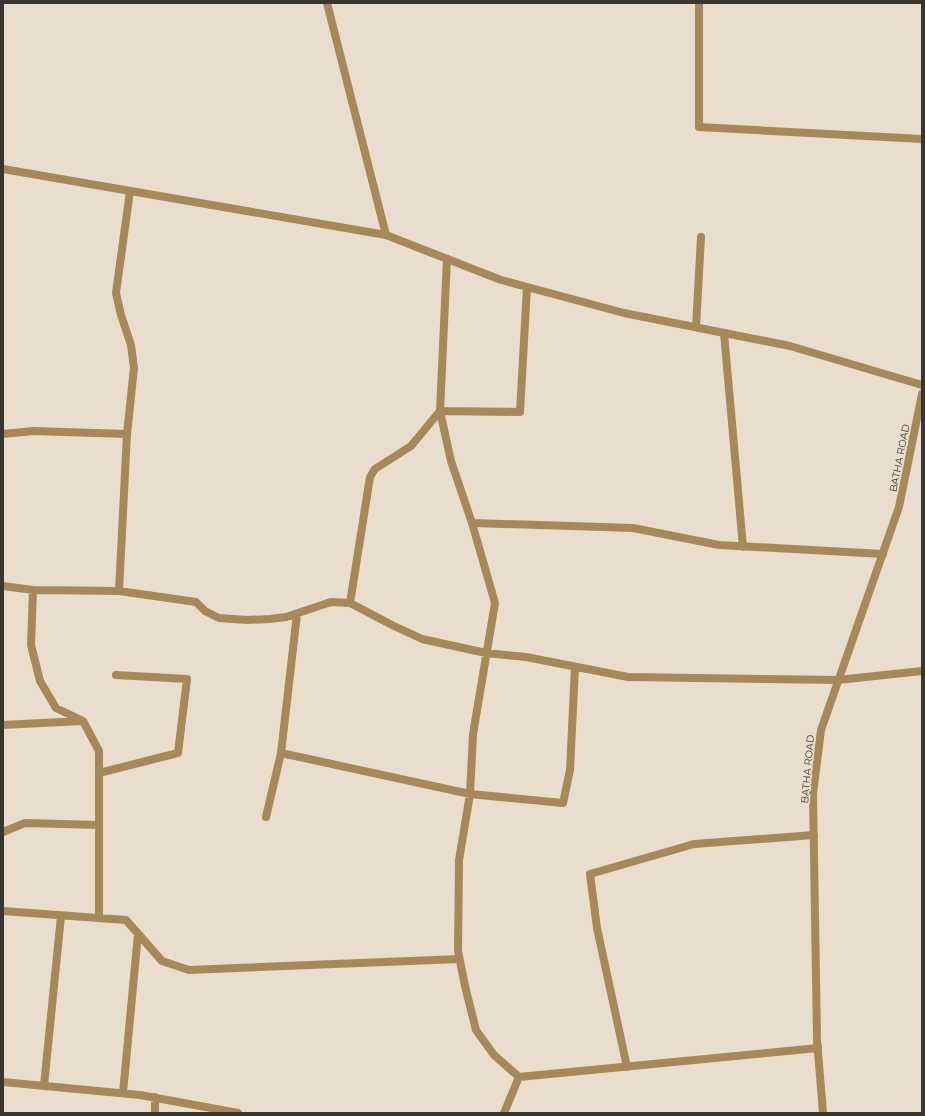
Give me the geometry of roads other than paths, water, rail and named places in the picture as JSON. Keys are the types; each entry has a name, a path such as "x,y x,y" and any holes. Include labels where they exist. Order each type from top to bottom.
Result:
{"street":[{"path":"327,3 386,235"},
{"path":"699,3 699,127 922,139"},
{"path":"3,169 386,235 502,280 527,287 624,313 790,346 922,385"},
{"path":"119,592 127,434 134,368 131,346 116,293 130,191"},
{"path":"696,327 701,238"},
{"path":"447,259 440,410 451,460 472,522 495,603 473,734 470,794 459,860 458,951 476,1030 494,1055 519,1077 818,1048"},
{"path":"440,410 520,412 527,287"},
{"path":"724,333 743,547"},
{"name":"BATHA ROAD","path":"823,1113 818,1048 813,794 821,730 899,507 922,394"},
{"path":"350,603 370,477 375,469 411,446 440,410"},
{"path":"3,434 33,431 127,434"},
{"path":"472,522 633,528 719,546 883,554"},
{"path":"3,586 33,590 119,592 196,602 205,611 220,618 247,620 286,617 331,602 350,603 392,625 422,638 486,653 526,657 628,677 838,680 922,671"},
{"path":"33,590 31,645 40,681 56,708 83,721 99,751 99,918"},
{"path":"266,817 281,753 297,614"},
{"path":"281,753 470,794 563,803 570,770 575,667"},
{"path":"99,772 178,753 187,679 116,675"},
{"path":"3,726 83,721"},
{"path":"3,832 25,824 99,825"},
{"path":"627,1067 597,928 590,874 694,844 814,835"},
{"path":"3,911 126,920 162,961 189,970 459,959"},
{"path":"44,1086 61,916"},
{"path":"123,1093 138,934"},
{"path":"504,1113 519,1077"},
{"path":"3,1082 155,1097 238,1113"},
{"path":"155,1097 155,1113"}]}
